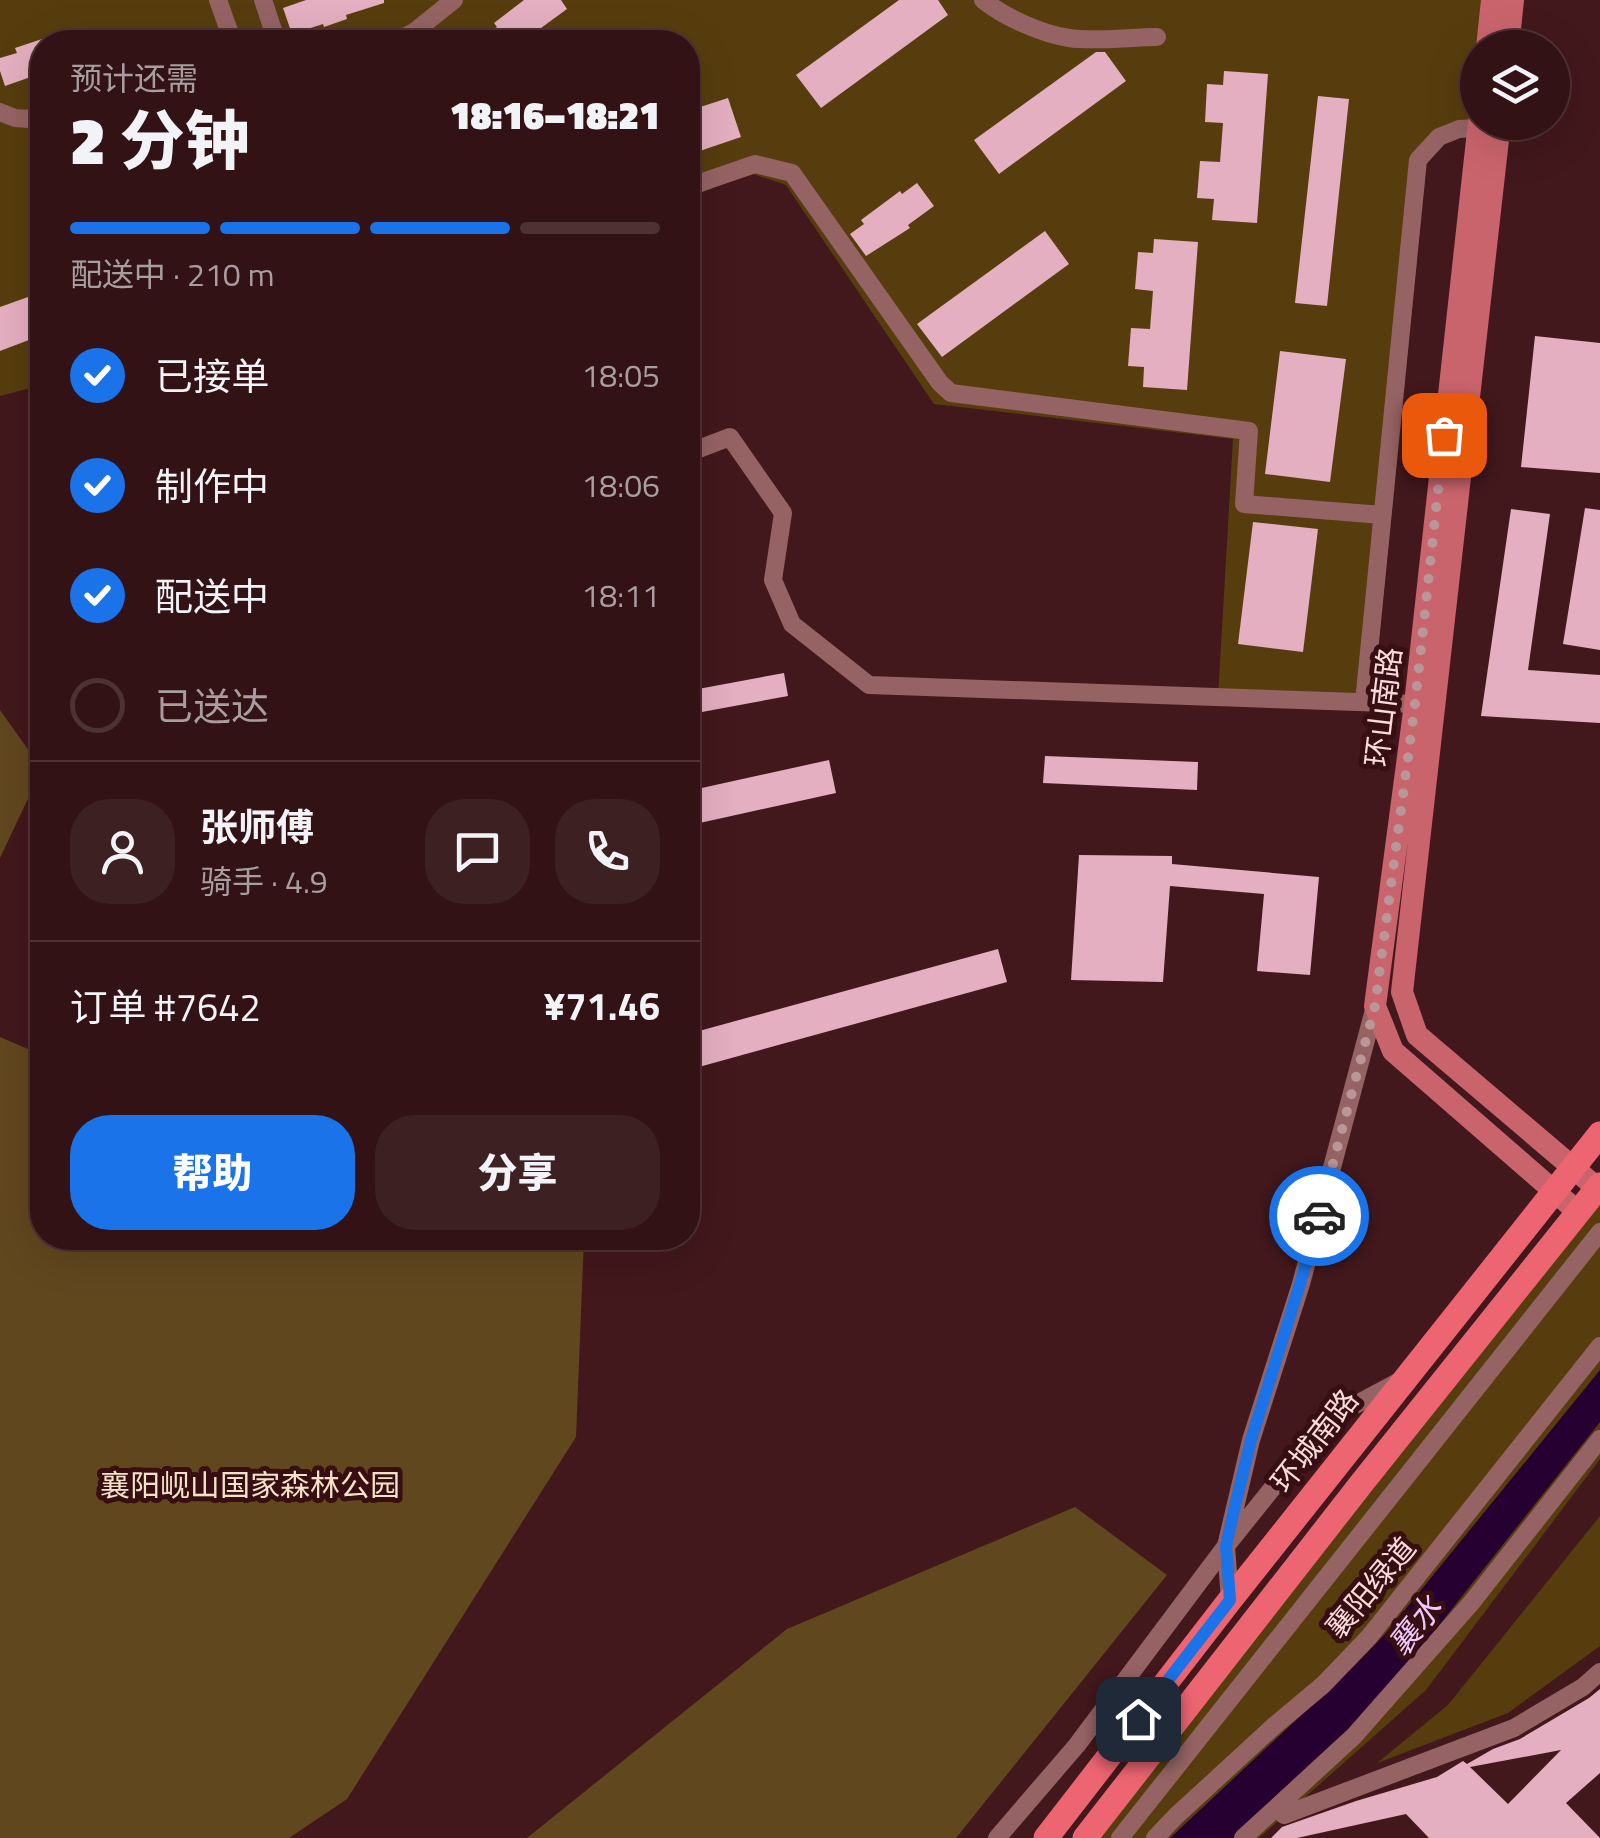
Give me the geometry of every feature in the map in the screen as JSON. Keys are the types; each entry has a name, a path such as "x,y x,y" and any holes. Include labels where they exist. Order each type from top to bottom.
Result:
{"highway":[{"name":"环城南路","path":"1046,1838 1600,1134"},
{"name":"环城南路","path":"1085,1838 1598,1187"}],"main road":[{"path":"1489,30 1492,0"},
{"path":"1510,30 1514,0"},
{"name":"环山南路","path":"1375,1006 1484,140"},
{"name":"环山南路","path":"1484,140 1402,992 1417,1036 1598,1187"},
{"path":"1375,1006 1394,1052 1578,1212"}],"street":[{"path":"218,0 228,30"},
{"path":"263,0 273,30"},
{"path":"416,30 454,0"},
{"path":"983,0 1024,24 1070,38 1156,37"},
{"path":"0,112 30,119"},
{"path":"1364,702 1418,160 1439,136 1460,129"},
{"path":"700,183 755,164 792,173 951,394 1248,431 1244,504 1382,515"},
{"path":"700,448 730,437 783,512 773,580 792,624 869,685 1415,704"},
{"path":"1230,1600 1226,1546 1251,1440 1300,1284 1375,1006"},
{"path":"1120,1838 1600,1232"},
{"name":"襄阳绿道","path":"1155,1838 1369,1638 1600,1346"},
{"path":"996,1838 1078,1745 1226,1546 1327,1420 1407,1377"},
{"path":"1243,1838 1354,1736 1472,1602 1600,1439"},
{"path":"1284,1816 1514,1728 1583,1687 1600,1672"}],"shaded area":[{"path":"0,0 1492,0 1483,30 1460,30 1460,129 1417,160 1364,702 1218,697 1233,439 934,404 786,185 750,173 700,193 700,30 30,30 30,388 0,396"},
{"path":"1600,1185 1600,1459 1426,1690 1259,1838 1085,1838"},
{"path":"1600,1516 1600,1646 1508,1713 1377,1763 1448,1705"}],"green space":[{"path":"0,710 30,752 30,794 0,858"},
{"name":"襄阳岘山国家森林公园","path":"0,1037 30,1050 30,1250 584,1250 576,1437 347,1799 289,1838 0,1838"},
{"path":"1075,1507 1167,1575 956,1838 527,1838 787,1629"}],"water":[{"name":"襄水","path":"1600,1370 1600,1422 1410,1662 1349,1732 1233,1838 1170,1838 1386,1633"}],"building":[{"path":"306,0 384,0 346,15 347,19 304,30 291,30 283,8"},
{"path":"524,0 561,0 567,9 543,30 493,30 497,27 494,23"},
{"path":"899,0 938,0 948,15 821,108 796,75"},
{"path":"30,43 30,77 5,86 0,58 17,53 15,48"},
{"path":"1096,52 1105,52 1126,81 999,174 974,140"},
{"path":"1224,71 1268,74 1257,223 1212,220 1214,199 1197,198 1200,161 1220,162 1223,123 1205,122 1207,84 1223,85"},
{"path":"1318,96 1349,99 1327,306 1295,303"},
{"path":"728,98 741,137 700,151 700,107"},
{"path":"917,183 934,206 908,225 910,228 866,256 850,234 864,224 861,220"},
{"path":"1045,231 1069,264 942,357 917,324"},
{"path":"1154,239 1198,242 1187,390 1143,387 1144,367 1128,366 1131,328 1150,329 1153,291 1135,289 1138,252 1153,253"},
{"path":"30,296 30,340 0,351 0,307"},
{"path":"1535,336 1600,343 1600,473 1521,467"},
{"path":"1280,351 1346,359 1330,482 1265,474"},
{"path":"1585,508 1600,510 1600,650 1563,644"},
{"path":"1511,509 1550,514 1528,670 1600,675 1600,723 1481,716"},
{"path":"1253,522 1318,529 1303,652 1238,644"},
{"path":"784,673 788,696 702,712 700,689"},
{"path":"1045,756 1198,762 1197,790 1043,783"},
{"path":"829,760 836,793 700,823 700,788"},
{"path":"1079,855 1172,856 1172,864 1319,877 1310,975 1257,971 1264,894 1170,886 1163,982 1071,980"},
{"path":"998,949 1007,982 700,1067 700,1031"},
{"path":"1600,1689 1600,1773 1566,1803 1600,1838 1429,1838 1406,1814 1297,1838 1271,1838 1282,1827 1437,1777 1463,1761 1467,1764 1520,1739","holes":["1561,1750 1508,1804 1470,1767"]}],"way so far":[{"path":"1319,1216 1375,1006 1415,704 1444,435"}],"route":[{"path":"1138,1719 1230,1600 1226,1546 1234,1510 1251,1440 1319,1216"}]}
